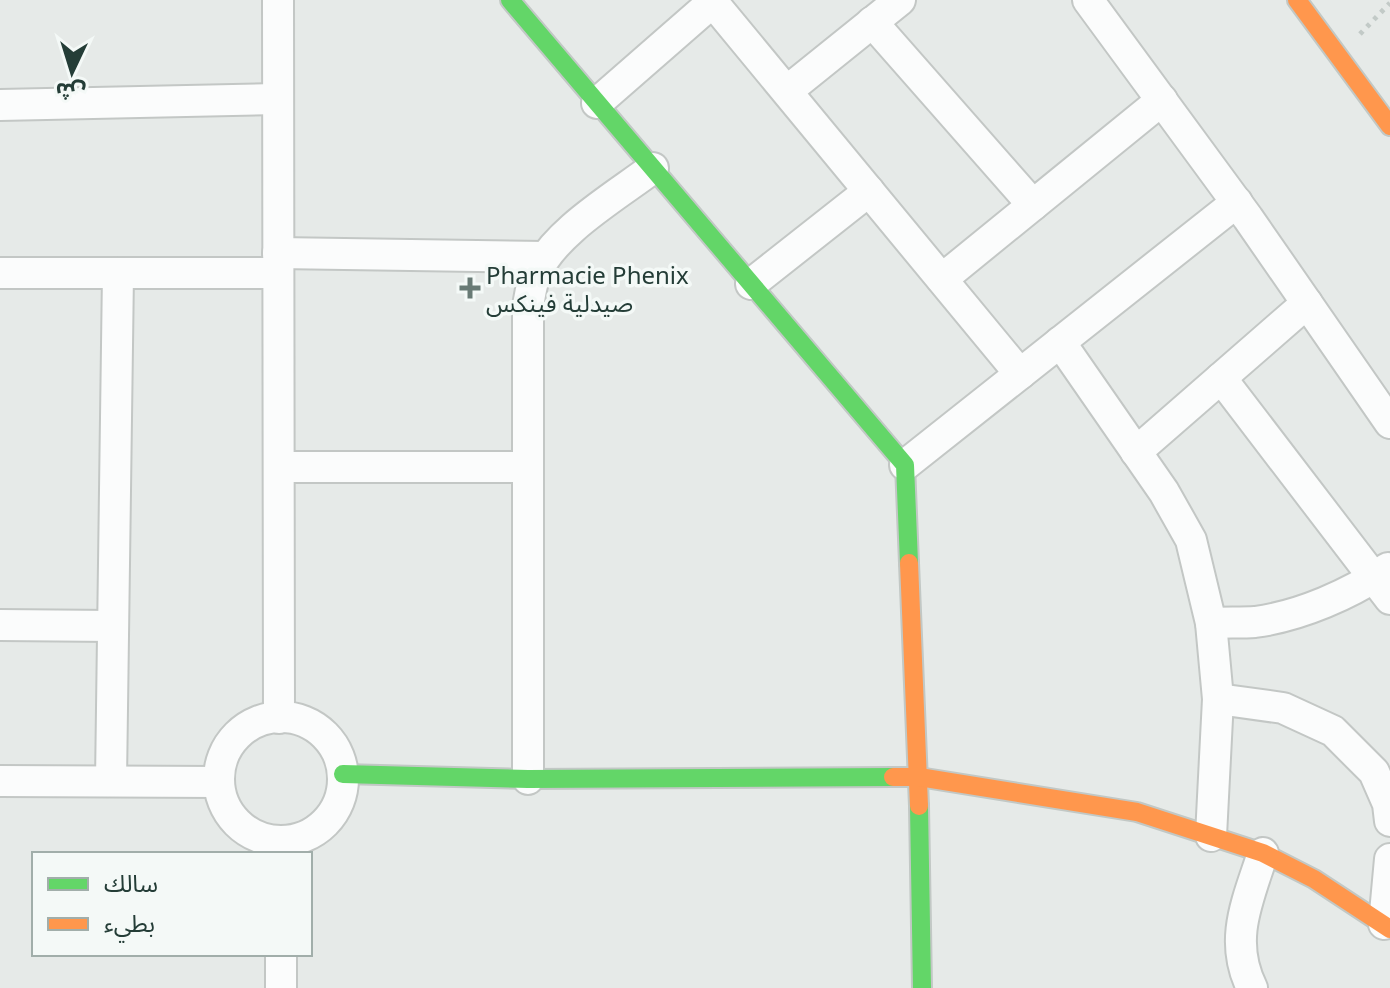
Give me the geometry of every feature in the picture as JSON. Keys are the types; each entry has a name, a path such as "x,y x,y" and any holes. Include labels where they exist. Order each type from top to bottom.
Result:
{"street":[{"path":"278,0 279,718"},
{"path":"510,0 905,465 919,777 922,988"},
{"path":"787,91 900,0"},
{"path":"1088,0 1237,202 1390,423"},
{"path":"1297,0 1390,126"},
{"path":"597,103 713,1 1020,374"},
{"path":"872,22 1033,205"},
{"path":"0,105 277,99"},
{"path":"942,279 1162,100"},
{"path":"528,779 528,306 534,277 544,257 560,238 653,168"},
{"path":"751,284 869,191"},
{"path":"905,465 1237,202"},
{"path":"0,273 118,273 278,263 544,257"},
{"path":"111,781 118,273"},
{"path":"1136,452 1307,303"},
{"path":"1060,342 1164,492 1191,540 1211,623 1218,699 1211,836"},
{"path":"1211,623 1254,622 1282,617 1385,581 1221,378"},
{"path":"280,467 528,467"},
{"path":"0,625 113,626"},
{"path":"1218,699 1283,708 1333,731 1374,772 1388,804 1390,821"},
{"path":"279,718 310,724 327,737 338,754 343,774 342,794 334,813 320,828 281,848 239,823 223,801 219,782 221,764 239,734 253,724 279,718"},
{"path":"343,774 528,779 919,777 1137,812 1263,853 1314,879 1387,927"},
{"path":"0,781 219,782"},
{"path":"1252,988 1245,974 1240,947 1241,924 1263,853"},
{"path":"1387,927 1390,859"},
{"path":"281,956 281,988"}],"path":[{"path":"1341,59 1368,24 1390,3"}],"traffic: fast":[{"path":"510,0 905,465 909,563"},
{"path":"343,774 528,779 893,777"},
{"path":"919,806 922,988"}],"traffic: slow":[{"path":"1297,0 1390,126"},
{"path":"909,563 919,806"},
{"path":"893,777 919,777 1137,812 1263,853 1314,879 1390,929"}],"place":[{"name":"Pharmacie Phenix صيدلية فينكس","path":"470,288"}]}
